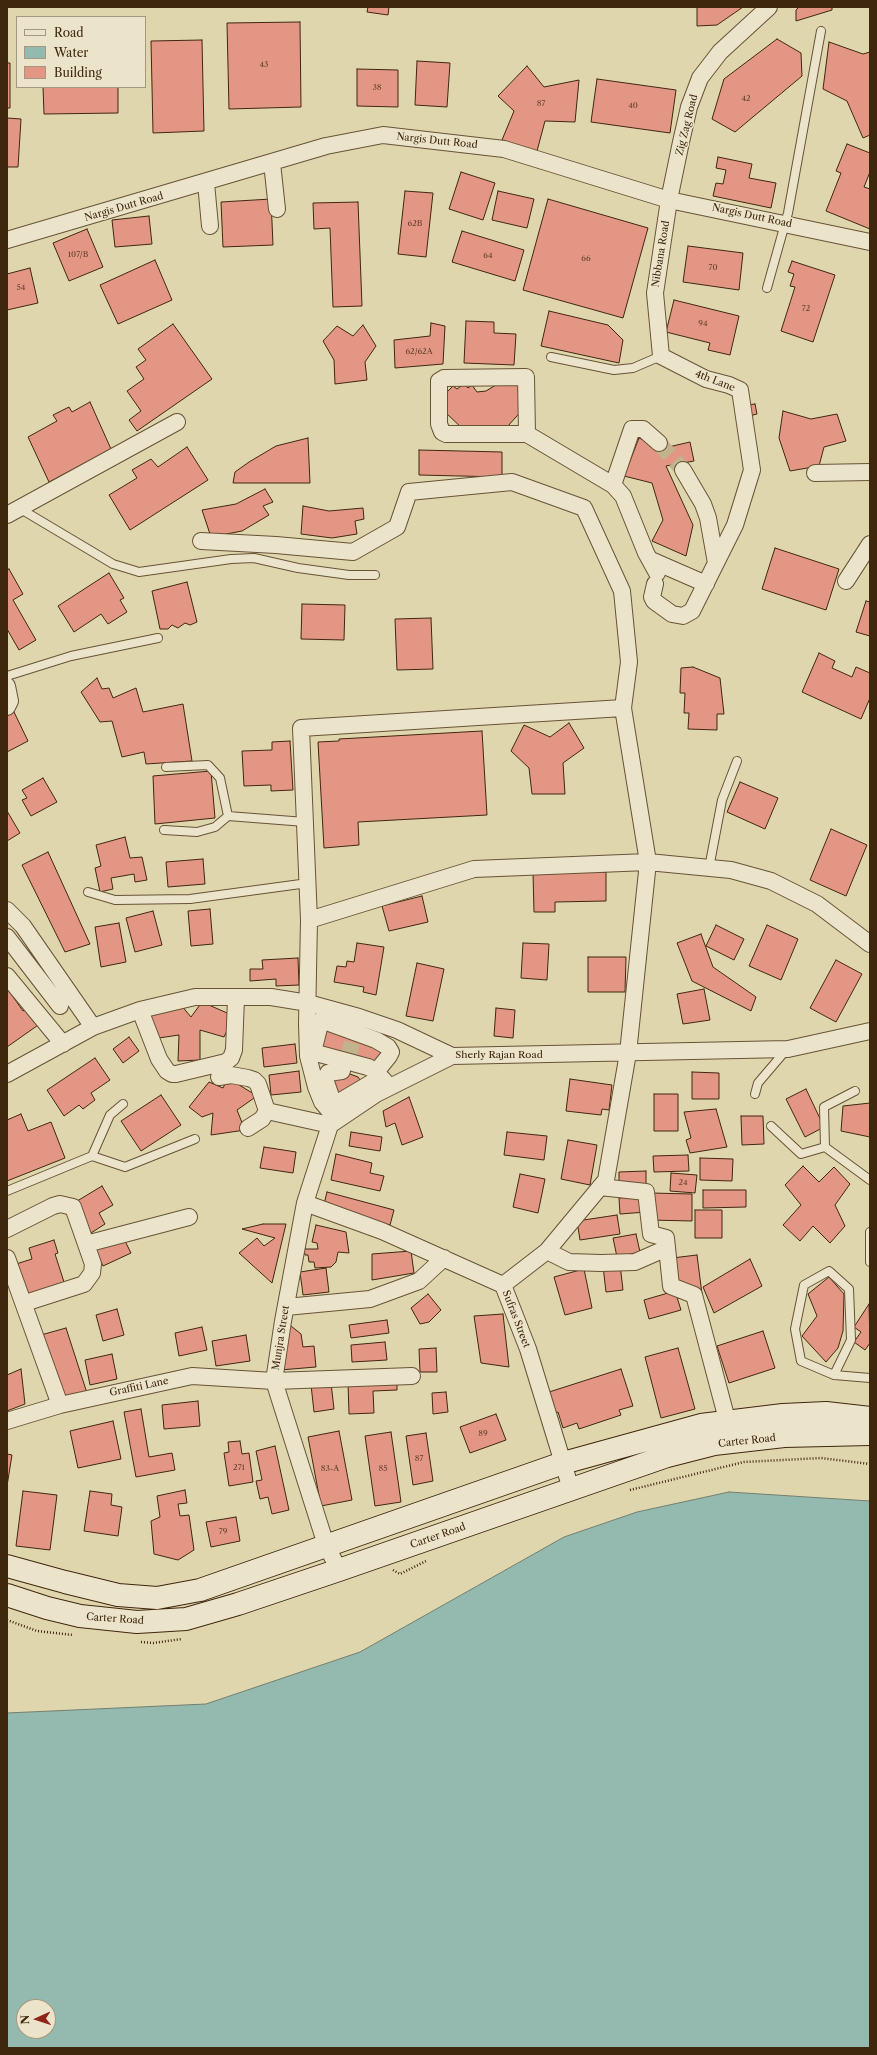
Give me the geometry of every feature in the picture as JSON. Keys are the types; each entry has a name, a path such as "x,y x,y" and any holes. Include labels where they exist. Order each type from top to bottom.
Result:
{"main road":[{"path":"7,1566 118,1595 157,1598 200,1590 563,1463 701,1425 782,1415 826,1413 870,1418"},
{"name":"Carter Road","path":"7,1595 47,1608 80,1616 137,1622 186,1619 238,1604 339,1570 667,1456 714,1444 784,1436 870,1434"}],"street":[{"name":"Zig Zag Road","path":"669,200 689,107 700,78 720,52 769,7"},
{"name":"Nargis Dutt Road","path":"7,240 206,183 326,146 383,135 504,149 669,200 785,223 870,242"},
{"path":"272,163 277,209"},
{"path":"206,183 210,226"},
{"name":"Nibbana Road","path":"661,356 655,293 669,200"},
{"name":"4th Lane","path":"661,356 706,379 729,385 740,390 752,470 735,525 716,564"},
{"path":"527,434 527,379 524,376 444,378 439,381 439,424 442,432 446,434 527,434 613,485 623,496 654,572 652,597 654,601 672,614 683,616 692,612 716,564 708,518 703,504 683,470"},
{"path":"13,512 178,422"},
{"path":"613,485 632,429 643,429 659,443"},
{"path":"815,472 870,472"},
{"path":"201,541 276,545 353,552 397,527 409,492 512,482 584,508 622,591 629,662 623,708 648,862 628,1053 606,1180 547,1251 503,1285"},
{"path":"846,581 870,544"},
{"path":"654,572 706,584"},
{"path":"7,686 10,701 7,707"},
{"path":"329,1117 316,1087 308,1056 307,1024 309,920 301,728 623,708"},
{"path":"309,920 474,869 648,862 731,870 770,881 817,904 870,944"},
{"path":"9,926 60,1006"},
{"path":"9,926 93,1027"},
{"path":"7,976 63,1044"},
{"name":"Sherly Rajan Road","path":"10,1067 63,1044 93,1027 140,1010 195,997 271,997 308,1004 322,1014 359,1017 396,1030 452,1056 788,1049 870,1030"},
{"path":"140,1010 159,1060 167,1071 172,1074 176,1074 226,1062 231,1058 234,1050 236,998"},
{"path":"267,1111 329,1117 371,1081 389,1056 391,1052 388,1047 376,1040 355,1033 322,1014 314,1051 346,1063 368,1067 371,1081"},
{"path":"355,1033 359,1017"},
{"path":"388,1047 396,1030"},
{"path":"371,1081 390,1087 452,1056"},
{"path":"329,1117 325,1079 328,1073 346,1063"},
{"path":"219,1077 232,1075 254,1080 267,1111"},
{"path":"248,1128 262,1119 267,1111"},
{"name":"Munjra Street","path":"329,1117 305,1203 274,1381 326,1546 339,1570"},
{"path":"600,1187 646,1192 652,1234 666,1238 671,1286 694,1295 728,1421 732,1442"},
{"name":"Sufras Street","path":"305,1203 382,1231 503,1285 528,1349 571,1489"},
{"path":"7,1229 53,1206 60,1204 73,1207 93,1264 92,1273 84,1284 24,1303"},
{"path":"86,1244 189,1217"},
{"path":"547,1251 569,1262 600,1263 635,1262 667,1248"},
{"path":"7,1258 60,1405"},
{"path":"286,1307 370,1299 419,1281 444,1258"},
{"name":"Graffiti Lane","path":"7,1421 60,1405 192,1376 274,1381 412,1376"}],"lane":[{"path":"767,288 785,223 821,31"},
{"path":"550,357 614,370 633,368 661,356"},
{"path":"13,512 113,564 140,572 231,559 254,558 298,568 349,575 375,575"},
{"path":"7,676 71,656 158,638"},
{"path":"709,868 722,800 737,761"},
{"path":"166,767 208,765 220,778 228,816"},
{"path":"164,830 197,832 215,826 228,816 305,822"},
{"path":"88,892 115,900 190,899 308,883"},
{"path":"755,1094 758,1084 788,1049"},
{"path":"825,1147 824,1108 856,1091"},
{"path":"92,1156 110,1115 122,1104"},
{"path":"771,1126 801,1154 825,1147"},
{"path":"7,1192 92,1156 124,1166 195,1140"},
{"path":"825,1147 870,1180"},
{"path":"870,1232 870,1262"},
{"path":"834,1375 851,1340 850,1296 849,1289 829,1271 804,1285 794,1329 801,1361 834,1375 870,1378"}],"water":[{"path":"729,1492 870,1501 870,2048 7,2048 7,1713 206,1704 360,1652 564,1537 637,1512"}],"building":[{"path":"368,7 389,7 388,15 367,12"},
{"path":"697,7 743,7 717,25 697,26"},
{"path":"799,7 832,7 832,10 796,21 796,10"},
{"path":"300,22 301,107 229,109 227,23"},
{"path":"777,39 801,53 802,76 735,132 712,119 724,79"},
{"path":"202,40 204,131 153,133 151,41"},
{"path":"829,42 863,54 870,52 870,135 863,138 847,101 823,89"},
{"path":"417,61 450,63 447,107 415,105"},
{"path":"7,63 10,63 10,108 7,108"},
{"path":"527,66 544,87 579,80 575,122 545,121 537,151 502,140 514,111 498,96"},
{"path":"357,69 398,70 398,107 357,106"},
{"path":"597,79 676,90 670,133 591,122"},
{"path":"43,88 118,88 118,113 44,114"},
{"path":"7,118 21,119 18,167 7,167"},
{"path":"847,144 870,153 870,172 864,187 870,189 870,229 826,211 841,173 836,171"},
{"path":"718,157 752,164 749,178 776,183 771,208 713,196 716,183 723,184 726,170 716,168"},
{"path":"461,172 495,183 483,220 449,209"},
{"path":"405,191 433,193 426,257 398,254"},
{"path":"498,191 534,199 527,228 492,220"},
{"path":"271,199 273,245 223,247 221,202"},
{"path":"548,199 648,228 623,318 523,290"},
{"path":"358,202 362,306 333,307 330,228 314,229 313,203"},
{"path":"149,216 152,244 115,247 112,220"},
{"path":"87,229 103,267 69,281 53,243"},
{"path":"462,231 524,250 515,281 452,262"},
{"path":"688,246 743,253 739,290 683,282"},
{"path":"155,260 172,300 118,324 100,285"},
{"path":"792,261 835,275 813,342 781,331 795,287 790,286 794,274 788,272"},
{"path":"30,268 38,303 7,310 7,274"},
{"path":"674,300 739,316 730,355 708,350 710,343 666,332"},
{"path":"549,311 608,325 623,340 619,363 541,346"},
{"path":"466,321 494,322 494,333 516,334 514,365 464,363"},
{"path":"431,323 445,326 443,364 395,368 394,340 430,336"},
{"path":"173,324 212,379 137,431 129,420 141,411 127,391 144,379 136,367 146,360 138,349"},
{"path":"363,325 376,346 365,362 367,380 335,384 334,360 323,341 337,326 353,336"},
{"path":"509,377 523,388 525,407 507,427 463,429 445,412 444,395 453,386 457,389 464,384 468,388 472,385 477,392 486,391"},
{"path":"90,402 111,449 49,482 28,437 57,421 53,415 69,407 72,412"},
{"path":"755,404 757,414 749,416 747,405"},
{"path":"783,411 811,419 837,414 846,441 824,447 819,466 790,471 779,438"},
{"path":"308,438 310,483 233,483 235,472 249,462 276,446"},
{"path":"639,438 664,448 690,442 694,461 666,466 693,525 686,556 652,541 663,520 652,483 624,476"},
{"path":"187,447 208,480 130,530 109,495 137,478 132,470 151,459 158,467"},
{"path":"419,450 502,452 502,477 419,475"},
{"path":"265,489 273,502 263,506 269,515 242,531 211,537 202,510 236,504"},
{"path":"303,506 329,511 363,508 364,519 355,521 357,534 332,538 301,534"},
{"path":"775,548 839,569 826,610 762,589"},
{"path":"9,569 23,594 13,600 36,640 19,650 7,629 7,570"},
{"path":"109,573 124,598 120,600 127,612 108,624 101,614 74,632 58,606"},
{"path":"187,582 197,622 190,625 185,623 178,628 172,625 168,629 160,629 152,591"},
{"path":"866,601 870,602 870,636 856,632"},
{"path":"302,604 345,605 344,640 301,639"},
{"path":"431,618 433,669 397,670 395,619"},
{"path":"819,653 835,661 832,668 852,677 856,667 870,673 870,698 861,719 802,692"},
{"path":"693,667 720,678 724,714 717,714 717,730 688,729 689,713 684,713 685,693 680,693 681,668"},
{"path":"97,678 102,689 109,688 113,698 136,688 143,712 183,704 192,761 146,764 144,752 122,757 112,721 100,722 81,692"},
{"path":"14,712 28,741 7,752 7,716"},
{"path":"569,723 584,748 563,763 565,794 532,794 529,768 511,751 524,725 550,737"},
{"path":"482,731 487,815 358,822 359,845 324,848 318,742 339,741 339,739"},
{"path":"290,741 293,790 271,791 271,785 244,786 242,751 272,750 272,742"},
{"path":"211,771 215,818 155,824 153,776"},
{"path":"43,778 57,802 31,816 22,800 27,798 22,790"},
{"path":"740,782 778,798 765,829 727,812"},
{"path":"7,811 20,833 7,841"},
{"path":"831,829 867,845 846,896 810,880"},
{"path":"125,837 130,858 142,857 147,880 135,882 134,874 111,878 113,889 100,892 95,868 101,866 96,845"},
{"path":"48,852 90,944 65,952 22,865"},
{"path":"203,859 205,884 168,887 166,862"},
{"path":"606,872 606,901 555,902 555,912 534,912 533,873"},
{"path":"422,896 428,922 389,931 382,906"},
{"path":"210,909 213,944 191,946 188,911"},
{"path":"153,911 162,945 135,952 126,918"},
{"path":"119,923 126,962 101,967 95,927"},
{"path":"716,925 744,939 734,960 706,946"},
{"path":"767,925 798,939 781,980 749,966"},
{"path":"701,934 713,967 756,997 751,1011 692,981 677,943"},
{"path":"357,943 384,947 376,995 363,992 364,987 334,982 337,966 346,967 347,961 354,962"},
{"path":"523,943 549,944 547,980 521,978"},
{"path":"588,957 626,957 625,992 588,992"},
{"path":"298,958 299,985 276,986 276,979 250,981 250,969 263,969 262,960"},
{"path":"836,960 862,974 836,1022 810,1008"},
{"path":"417,963 444,969 433,1021 406,1016"},
{"path":"7,988 23,1011 29,1006 41,1023 7,1047"},
{"path":"704,989 710,1020 683,1024 677,994"},
{"path":"202,1002 234,1016 224,1037 200,1030 200,1060 178,1061 179,1035 152,1039 147,1014 181,1005 191,1017"},
{"path":"496,1008 515,1010 513,1038 494,1036"},
{"path":"323,1025 385,1048 379,1064 357,1056 356,1059 315,1045"},
{"path":"129,1037 139,1051 123,1063 113,1049"},
{"path":"295,1044 297,1063 264,1067 262,1048"},
{"path":"95,1058 110,1080 91,1093 95,1100 83,1109 79,1105 64,1116 47,1090"},
{"path":"299,1071 301,1092 271,1095 269,1075"},
{"path":"692,1072 719,1073 719,1099 692,1099"},
{"path":"347,1073 358,1077 363,1084 337,1100 330,1076"},
{"path":"228,1078 257,1096 237,1110 245,1130 211,1135 213,1113 202,1117 189,1107 209,1082 223,1088"},
{"path":"570,1079 612,1085 609,1110 602,1109 601,1115 566,1111"},
{"path":"806,1089 824,1127 805,1137 786,1099"},
{"path":"654,1094 678,1094 678,1131 654,1131"},
{"path":"161,1095 181,1125 141,1151 121,1121"},
{"path":"409,1097 423,1137 402,1145 395,1123 386,1127 383,1111"},
{"path":"870,1103 870,1137 841,1131 843,1106"},
{"path":"716,1109 727,1147 690,1153 686,1140 691,1138 684,1112"},
{"path":"21,1114 28,1131 51,1122 65,1158 7,1181 7,1120"},
{"path":"741,1116 763,1116 764,1144 742,1145"},
{"path":"351,1132 382,1137 380,1151 349,1146"},
{"path":"507,1132 547,1136 544,1160 504,1155"},
{"path":"568,1140 597,1145 590,1185 561,1179"},
{"path":"264,1147 296,1152 293,1173 260,1168"},
{"path":"336,1154 372,1163 370,1173 384,1176 380,1191 331,1180"},
{"path":"688,1155 689,1171 654,1172 653,1156"},
{"path":"700,1158 733,1159 732,1181 700,1180"},
{"path":"803,1166 819,1182 834,1167 850,1184 835,1205 845,1226 830,1243 813,1226 800,1241 783,1225 801,1205 785,1185"},
{"path":"646,1171 646,1185 619,1187 619,1172"},
{"path":"671,1173 697,1175 695,1193 670,1191"},
{"path":"520,1174 545,1179 538,1213 513,1207"},
{"path":"102,1186 113,1205 99,1213 105,1224 91,1233 87,1225 77,1231 64,1209"},
{"path":"703,1190 746,1190 746,1207 703,1208"},
{"path":"327,1192 394,1210 390,1225 323,1208"},
{"path":"651,1193 692,1194 692,1221 650,1220"},
{"path":"644,1196 646,1212 620,1214 619,1198"},
{"path":"695,1210 722,1210 722,1238 695,1238"},
{"path":"617,1215 620,1234 580,1240 577,1221"},
{"path":"263,1224 286,1224 272,1283 239,1253 257,1238 264,1246 275,1238 242,1229"},
{"path":"316,1225 346,1232 349,1253 338,1252 336,1262 331,1267 315,1268 314,1262 309,1262 308,1255 305,1255 304,1249 318,1249 317,1243 312,1242"},
{"path":"636,1234 640,1252 617,1257 613,1238"},
{"path":"122,1235 131,1253 103,1266 93,1245"},
{"path":"54,1240 58,1253 55,1254 64,1282 26,1295 16,1264 32,1259 29,1248"},
{"path":"411,1251 414,1273 372,1280 372,1254"},
{"path":"697,1255 702,1294 667,1287 664,1259"},
{"path":"750,1259 762,1286 714,1313 703,1287"},
{"path":"620,1264 623,1290 606,1292 603,1266"},
{"path":"326,1268 329,1292 303,1295 300,1272"},
{"path":"584,1269 592,1308 565,1315 554,1277"},
{"path":"829,1277 844,1294 843,1331 838,1348 826,1362 802,1336 817,1316 808,1294"},
{"path":"675,1291 681,1310 649,1319 644,1300"},
{"path":"428,1294 441,1310 429,1322 420,1324 411,1308"},
{"path":"869,1304 870,1343 865,1350 854,1342 861,1332 854,1327"},
{"path":"117,1309 124,1335 103,1341 96,1315"},
{"path":"503,1314 509,1367 481,1363 474,1316"},
{"path":"387,1320 389,1333 351,1338 349,1325"},
{"path":"286,1322 301,1334 303,1347 314,1346 316,1367 280,1370"},
{"path":"202,1327 207,1350 179,1356 175,1333"},
{"path":"66,1328 87,1393 61,1397 41,1335"},
{"path":"763,1331 775,1368 729,1383 717,1346"},
{"path":"246,1335 250,1361 216,1366 212,1341"},
{"path":"385,1342 387,1360 352,1362 351,1345"},
{"path":"436,1348 437,1372 420,1372 419,1349"},
{"path":"678,1348 695,1409 661,1418 645,1357"},
{"path":"112,1354 117,1379 90,1385 85,1360"},
{"path":"21,1369 25,1404 7,1411 7,1375"},
{"path":"621,1369 633,1406 619,1410 621,1415 579,1429 577,1423 563,1428 558,1412 553,1414 546,1393"},
{"path":"397,1381 397,1390 373,1391 374,1413 349,1414 348,1383"},
{"path":"331,1383 334,1409 314,1412 311,1385"},
{"path":"446,1392 448,1412 433,1414 432,1393"},
{"path":"198,1401 200,1426 164,1429 162,1405"},
{"path":"141,1409 149,1457 172,1453 175,1470 136,1477 124,1412"},
{"path":"496,1414 506,1440 470,1453 460,1427"},
{"path":"113,1421 121,1459 78,1468 70,1431"},
{"path":"339,1431 352,1500 321,1506 308,1437"},
{"path":"391,1432 401,1502 375,1506 365,1436"},
{"path":"426,1433 433,1481 413,1485 406,1436"},
{"path":"240,1441 242,1454 249,1453 253,1482 229,1486 224,1453 229,1452 228,1442"},
{"path":"275,1446 289,1510 272,1514 268,1497 260,1499 256,1481 262,1480 256,1451"},
{"path":"7,1454 12,1455 7,1486"},
{"path":"185,1490 187,1503 178,1504 180,1516 189,1515 194,1550 178,1560 154,1554 151,1521 160,1517 157,1496"},
{"path":"23,1491 57,1495 50,1550 16,1546"},
{"path":"90,1491 112,1494 111,1505 122,1507 118,1536 84,1531"},
{"path":"236,1517 240,1541 211,1547 206,1522"}],"tunnel":[{"path":"659,443 683,470"},
{"path":"348,1058 354,1035"}]}
